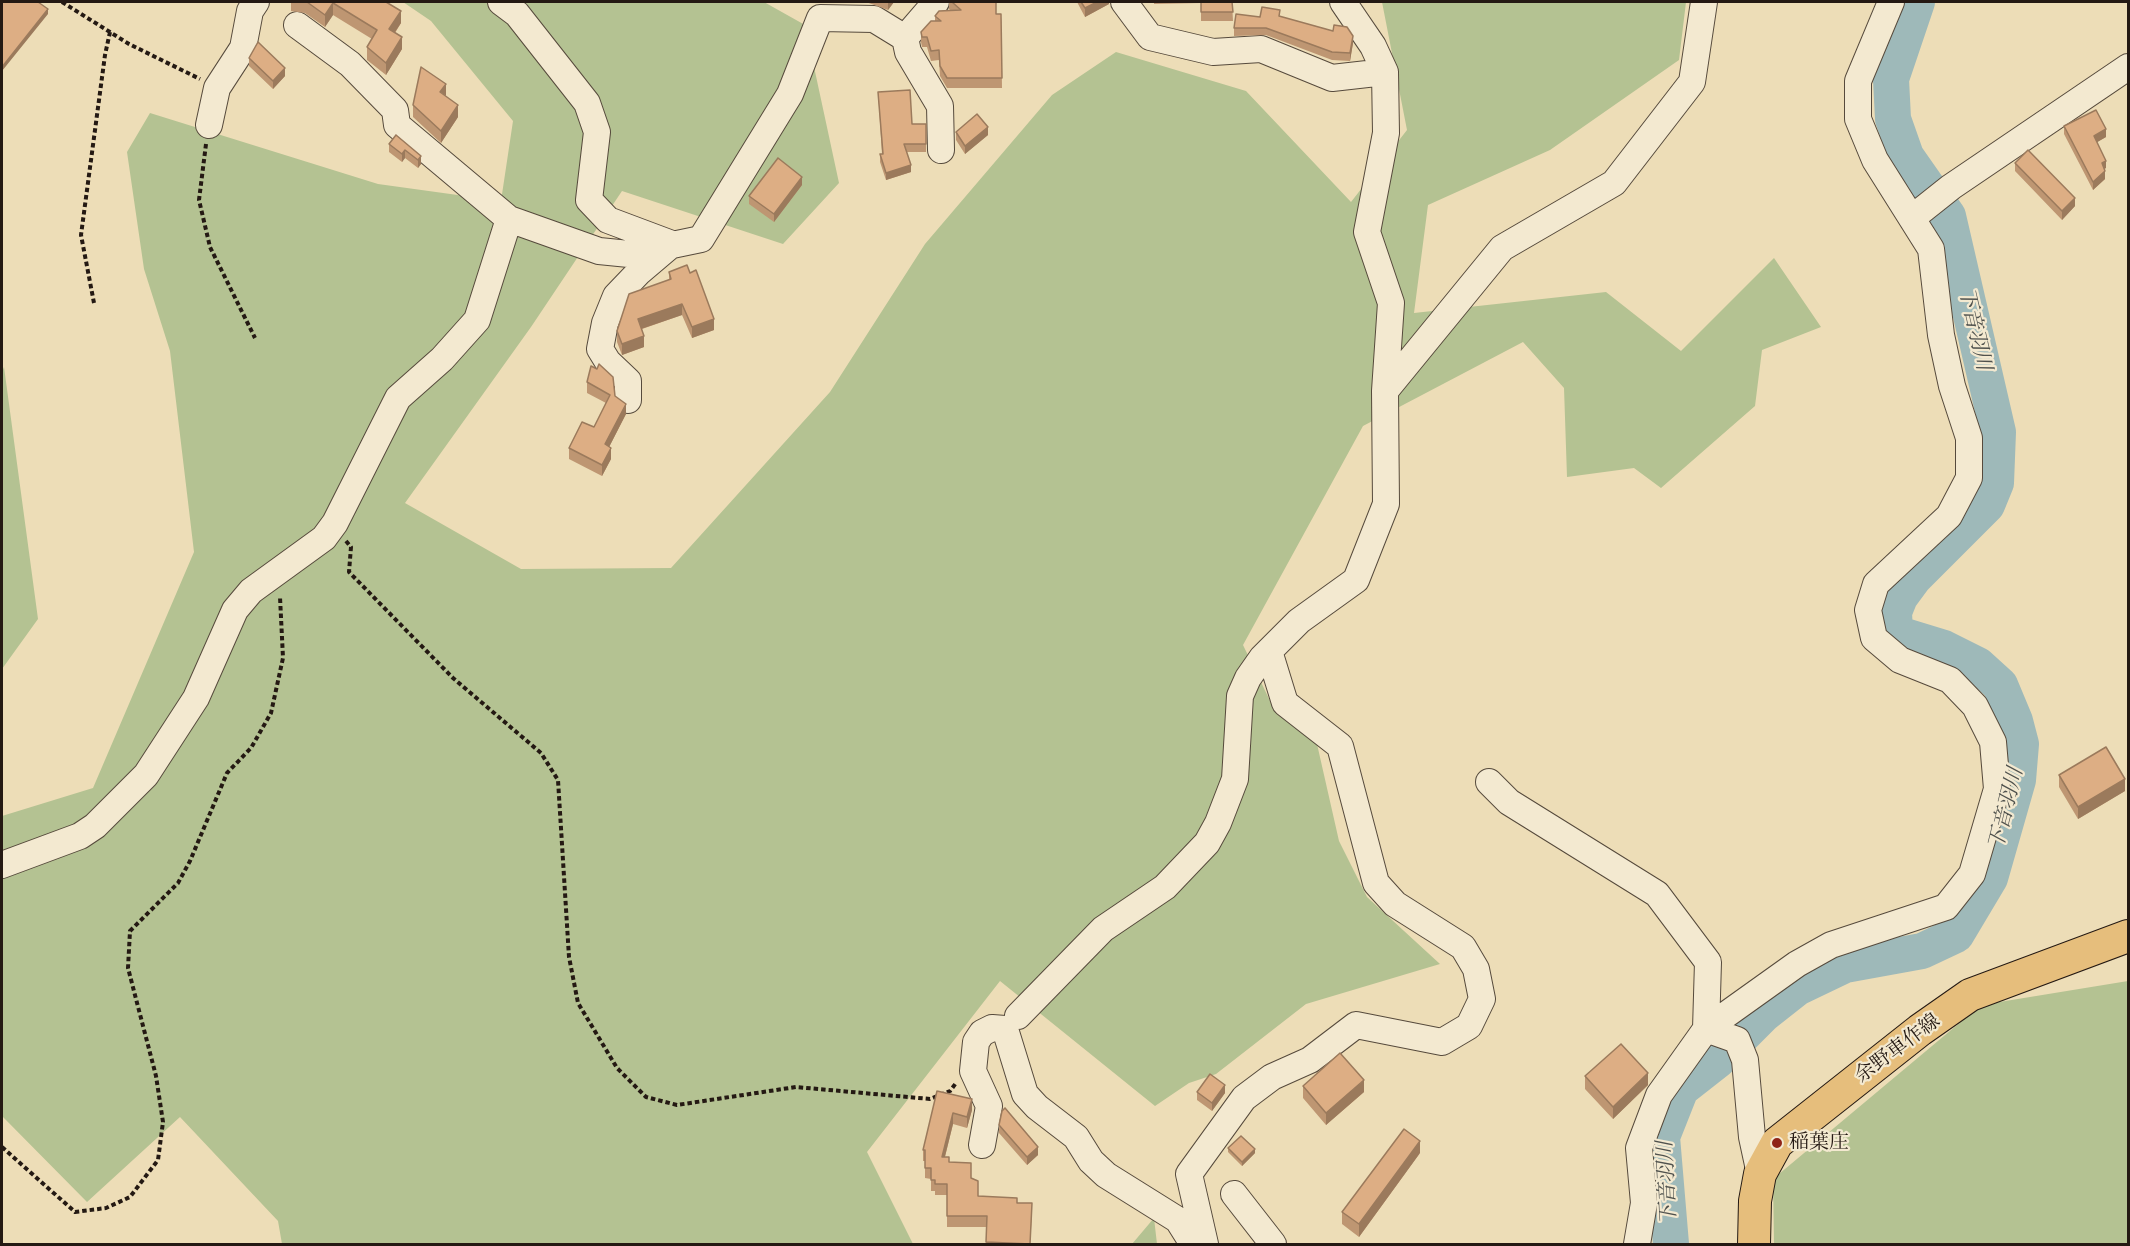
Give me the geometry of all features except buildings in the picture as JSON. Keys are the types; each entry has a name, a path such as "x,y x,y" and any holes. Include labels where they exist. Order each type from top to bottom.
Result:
{"main road":[{"name":"余野車作線","path":"1754,1245 1755,1201 1760,1174 1777,1143 1920,1029 1970,995 2128,936"}],"street":[{"path":"209,125 217,88 243,48 250,11 255,2"},
{"path":"501,2 517,14 587,104 597,132 589,200 608,219 672,244"},
{"path":"905,38 936,2"},
{"path":"1124,2 1150,37 1213,52 1261,49 1332,78 1384,72"},
{"path":"1018,1016 1103,929 1165,887 1207,843 1235,779 1240,696 1248,678 1269,651 1299,621 1356,580 1386,504 1384,391 1391,303 1366,232 1386,133 1384,72 1373,46 1343,2"},
{"path":"1384,391 1502,248 1614,183 1692,82 1704,2"},
{"path":"1637,1245 1644,1203 1639,1148 1659,1095 1706,1029 1797,964 1831,945 1946,907 1972,874 1997,789 1994,742 1975,705 1950,680 1900,660 1874,638 1868,610 1876,584 1949,516 1968,478 1969,438 1952,386 1941,335 1931,249 1875,160 1858,119 1858,81 1891,2"},
{"path":"297,25 350,64 395,110 398,125 475,187 509,219 599,251 629,254 701,239 789,94 820,18 874,19 905,38 908,52 940,106 941,150"},
{"path":"1912,218 1951,187 2128,67"},
{"path":"2,865 80,836 95,826 146,775 196,698 234,610 251,591 324,538 335,523 398,398 442,359 477,320 509,219"},
{"path":"628,400 628,381 608,362 600,349 604,322 616,296 639,272 672,244"},
{"path":"1205,1245 1189,1174 1244,1098 1272,1077 1310,1060 1356,1025 1442,1042 1468,1026 1482,999 1476,969 1463,947 1395,904 1376,883 1340,746 1286,703 1269,651"},
{"path":"1489,782 1509,802 1657,894 1707,962 1706,1029"},
{"path":"982,1145 989,1106 974,1071 976,1042 982,1033 992,1028 1005,1029 1025,1094 1037,1107 1076,1137 1091,1161 1106,1174 1178,1220 1193,1245"},
{"path":"1706,1029 1737,1040 1745,1060 1752,1137 1760,1174"},
{"path":"1234,1194 1273,1245"}],"path":[{"path":"62,2 110,32 217,88"},
{"path":"94,303 81,236 110,32"},
{"path":"209,125 199,200 210,247 255,338"},
{"path":"335,523 351,548 349,572 453,678 541,753 558,780 568,957 578,1003 617,1068 646,1097 677,1105 796,1087 930,1099 950,1091 974,1058"},
{"path":"2,1147 75,1212 106,1208 130,1197 158,1160 163,1122 156,1076 128,968 130,931 178,884 227,773 251,748 271,713 283,658 279,572"}],"green space":[{"path":"403,2 764,2 805,25 839,183 783,244 622,191 531,327 405,503 521,569 671,568 830,392 925,244 1052,95 1116,52 1246,91 1351,202 1407,130 1382,2 1686,2 1679,60 1550,150 1428,205 1414,313 1606,292 1681,351 1774,258 1821,327 1762,350 1755,406 1661,488 1634,468 1567,477 1564,388 1523,342 1363,426 1243,645 1273,707 1317,744 1339,841 1367,897 1440,964 1306,1004 1216,1074 1189,1083 1155,1106 1000,981 867,1152 913,1244 282,1244 278,1221 180,1117 87,1202 2,1116 2,816 93,788 194,552 170,351 144,269 127,152 150,113 378,184 501,201 513,121 431,21"},
{"path":"4,367 38,619 2,669 2,372"},
{"path":"2128,981 2128,1244 1774,1244 1773,1179 1981,1005"},
{"path":"1154,1218 1157,1244 1132,1244"}],"waterway":[{"name":"下音羽川","path":"1671,1244 1662,1137 1681,1089 1718,1060 1764,1014 1797,988 1845,965 1922,951 1956,935 1990,878 2018,780 2021,744 2015,721 2000,685 1978,665 1944,648 1895,633 1894,612 1900,597 1914,578 1987,505 1996,483 1998,432 1948,216 1906,156 1893,119 1891,79 1917,2"}],"place":[{"name":"稲葉庄","path":"1777,1143"}]}
